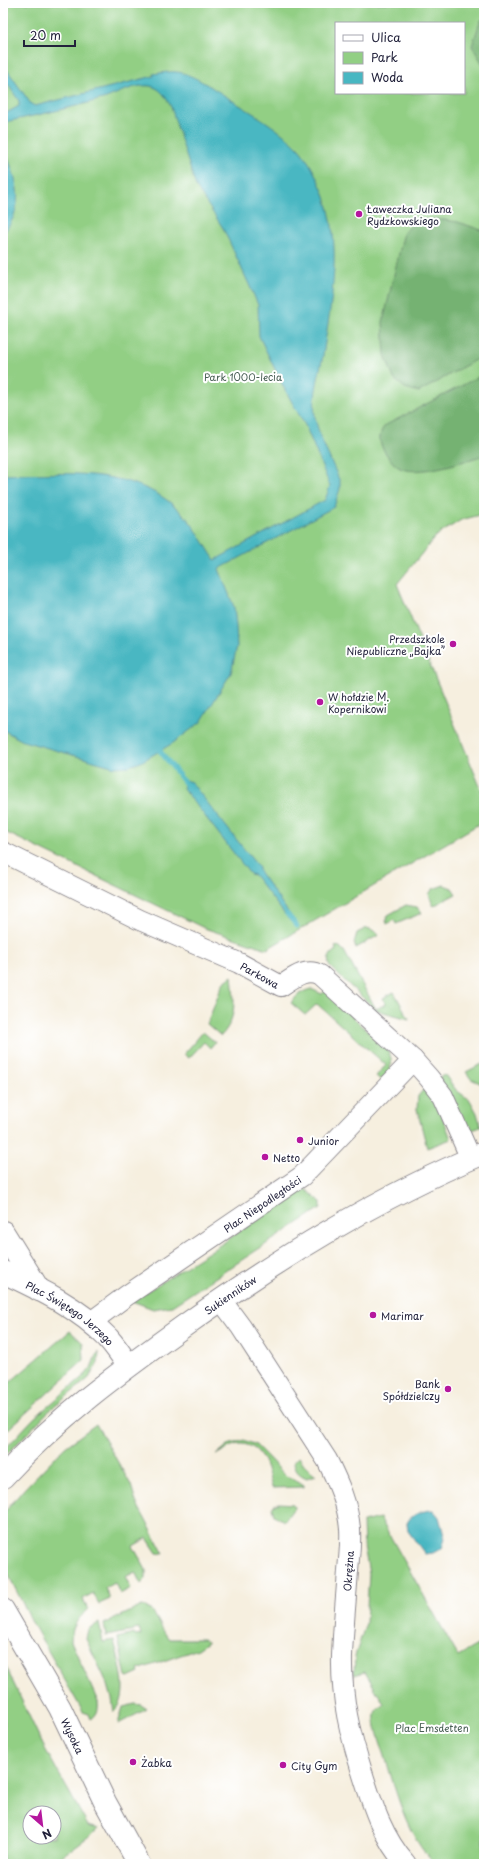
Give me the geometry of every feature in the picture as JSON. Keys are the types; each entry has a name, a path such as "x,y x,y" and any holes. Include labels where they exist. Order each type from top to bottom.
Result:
{"main road":[{"name":"Sukienników","path":"3,1477 34,1444 67,1414 128,1365 221,1300 357,1214 477,1156"},
{"path":"5,1245 39,1290"},
{"name":"Plac Świętego Jerzego","path":"3,1272 66,1304 91,1322 109,1339 128,1365"},
{"name":"Wysoka","path":"3,1610 60,1708 105,1802 139,1864"}],"street":[{"name":"Parkowa","path":"3,852 140,920 239,963 281,986 300,974 315,973 413,1060 443,1096 477,1156"},
{"name":"Plac Niepodległości","path":"91,1322 126,1296 302,1176 413,1060"},
{"name":"Okrężna","path":"221,1300 240,1326 327,1460 337,1480 346,1506 350,1536 342,1656 344,1707 352,1742 380,1827 406,1864"}],"green space":[{"name":"Park 1000-lecia","path":"3,3 484,3 484,514 461,520 436,536 397,584 484,796 484,821 267,949 204,928 3,831"},
{"path":"484,17 484,66 472,46 480,22"},
{"path":"437,219 458,222 484,231 484,355 419,392 405,388 394,379 385,355 383,322 404,232 418,220"},
{"path":"484,374 484,455 442,467 418,471 400,468 387,456 380,441 381,432 386,425"},
{"path":"444,885 452,888 456,894 433,906 429,894 433,889"},
{"path":"406,905 417,907 422,913 396,924 394,920 387,924 386,920 388,915"},
{"path":"367,928 375,931 379,935 356,948 354,943 357,933"},
{"path":"335,946 340,947 344,951 376,1009 386,1004 383,998 394,992 409,1019 376,1010 330,967 328,962 330,955 336,950"},
{"path":"232,976 234,1008 230,1022 221,1036 207,1024 223,983"},
{"path":"311,989 322,994 325,991 387,1049 391,1058 391,1066 381,1080 376,1076 386,1065 317,1004 305,1015 291,1003 300,994"},
{"path":"203,1032 215,1042 210,1048 204,1042 189,1058 184,1054"},
{"path":"484,1063 484,1085 471,1079 466,1072"},
{"path":"445,1075 456,1090 470,1100 477,1113 481,1127 469,1131 439,1077"},
{"path":"426,1087 439,1107 451,1139 427,1148 417,1109 418,1096"},
{"path":"303,1187 321,1202 321,1208 172,1306 153,1309 132,1301 223,1243"},
{"path":"70,1331 83,1343 84,1360 3,1434 3,1388"},
{"path":"99,1352 98,1363 89,1378 48,1412 3,1458 3,1451 34,1418 86,1374 91,1368 96,1355"},
{"path":"96,1424 131,1485 136,1502 164,1554 157,1553 147,1538 133,1546 146,1570 146,1579 141,1584 135,1572 125,1577 131,1588 120,1594 115,1583 105,1588 110,1599 99,1604 93,1593 83,1599 88,1610 76,1623 71,1641 98,1702 97,1712 91,1719 89,1714 83,1712 34,1626 4,1566 7,1555 3,1547 3,1514 24,1489 64,1448"},
{"path":"244,1440 256,1445 286,1476 298,1481 304,1485 304,1487 272,1488 264,1461 255,1449 249,1446 239,1444 216,1455 228,1445"},
{"path":"299,1457 306,1467 316,1475 307,1478 298,1472 294,1461"},
{"path":"279,1503 293,1504 294,1508 284,1521 274,1515 272,1508 274,1505"},
{"name":"Plac Emsdetten","path":"380,1518 458,1656 484,1641 484,1864 435,1864 416,1840 403,1812 375,1723 375,1714 377,1709 384,1704 365,1672 354,1675 355,1656 366,1623 369,1574 364,1546 363,1522"},
{"path":"142,1606 151,1611 169,1639 203,1639 208,1642 198,1649 138,1670 139,1673 128,1678 126,1677 118,1638 134,1634 135,1636 141,1635 139,1628 133,1629 134,1631 106,1636 104,1624"},
{"path":"99,1623 103,1642 114,1640 121,1667 123,1688 122,1697 114,1712 108,1685 86,1639 88,1629"},
{"path":"3,1661 43,1745 88,1826 99,1829 51,1864 3,1864"},
{"path":"135,1704 141,1705 147,1709 118,1724 123,1707"}],"water":[{"path":"3,64 31,104 35,106 154,76 153,74 174,72 192,76 264,120 299,149 310,164 318,180 326,200 331,221 334,242 333,284 331,306 314,409 319,433 340,482 340,489 334,507 219,569 234,607 237,646 231,673 201,722 173,743 141,762 129,766 115,767 23,741 3,730 3,475 75,474 99,476 123,480 145,488 166,499 189,520 215,560 325,500 330,486 306,427 284,388 259,336 258,305 223,228 196,187 171,107 163,94 154,87 139,86 127,89 106,98 3,124 3,115 19,106 19,101 3,77"},
{"path":"3,147 15,181 17,202 15,213 3,234"},
{"path":"185,780 191,782 259,868 259,871 293,919 290,921 254,875 250,874 183,788 183,782"},
{"path":"433,1510 439,1517 445,1539 442,1548 433,1553 425,1554 408,1531 407,1523 411,1517 418,1513"}],"waterway":[{"path":"160,751 188,787"},
{"path":"287,914 297,926"}],"place":[{"name":"Ławeczka Juliana Rydzkowskiego","path":"359,214"},
{"name":"Przedszkole Niepubliczne „Bajka”","path":"453,644"},
{"name":"W hołdzie M. Kopernikowi","path":"320,702"},
{"name":"Junior","path":"300,1140"},
{"name":"Netto","path":"265,1157"},
{"name":"Marimar","path":"373,1315"},
{"name":"Bank Spółdzielczy","path":"448,1389"},
{"name":"Żabka","path":"133,1762"},
{"name":"City Gym","path":"283,1765"}]}
